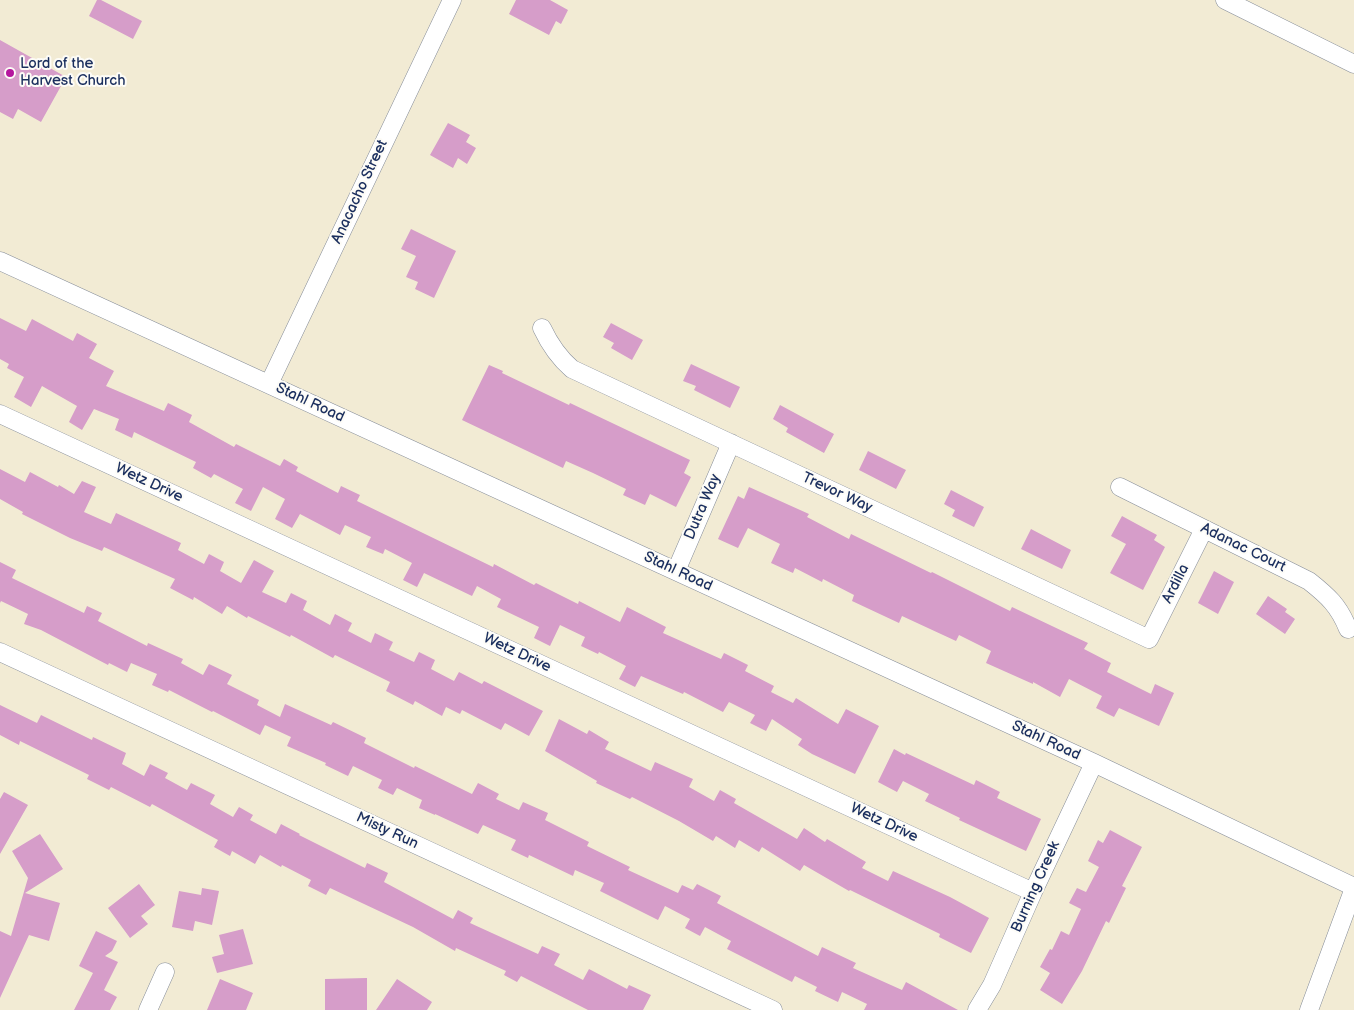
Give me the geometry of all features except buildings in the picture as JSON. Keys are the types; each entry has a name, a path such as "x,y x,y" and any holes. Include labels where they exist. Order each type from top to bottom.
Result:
{"street":[{"name":"Anacacho Street","path":"269,384 452,0"},
{"path":"1225,0 1354,64"},
{"name":"Stahl Road","path":"0,261 1094,763 1354,887"},
{"name":"Trevor Way","path":"542,328 551,346 561,359 572,368 1149,639"},
{"name":"Wetz Drive","path":"0,414 1033,892"},
{"name":"Dutra Way","path":"676,571 731,443"},
{"name":"Adanac Court","path":"1120,487 1309,581 1331,599 1342,614 1348,629"},
{"name":"Ardilla","path":"1149,639 1204,529"},
{"name":"Misty Run","path":"0,652 773,1010"},
{"name":"Burning Creek","path":"977,1010 992,985 1033,892 1094,763"},
{"path":"1310,1010 1354,887"},
{"path":"148,1010 165,972"}],"place":[{"name":"Lord of the Harvest Church","path":"10,73"}]}
